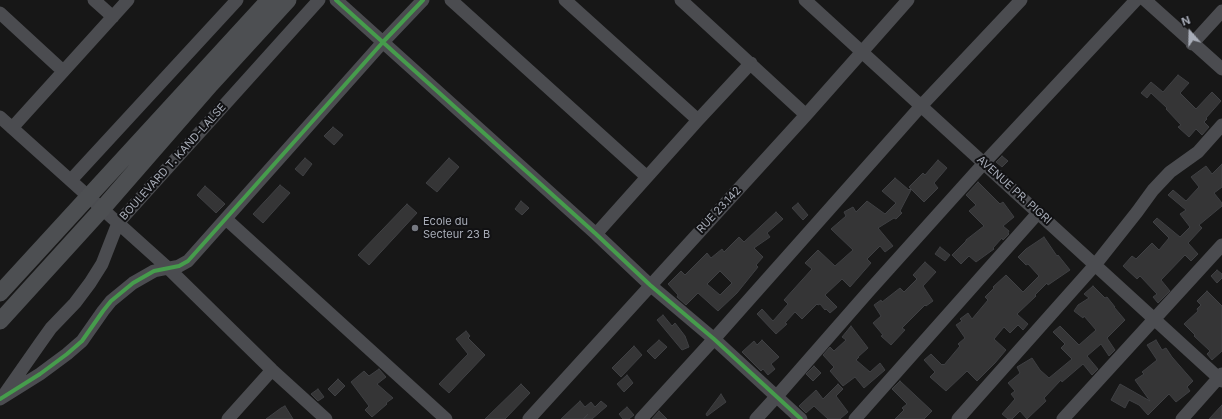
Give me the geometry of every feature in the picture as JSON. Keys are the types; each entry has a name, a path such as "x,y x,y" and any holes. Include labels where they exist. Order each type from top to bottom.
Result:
{"main road":[{"path":"0,293 269,0"},
{"path":"0,321 102,209 211,84 288,0"}],"street":[{"path":"94,0 113,17"},
{"path":"12,128 128,0"},
{"path":"71,180 237,0"},
{"name":"BOULEVARD T. KAND-LALSE","path":"2,397 41,342 75,303 90,283 102,264 118,223 319,0"},
{"path":"336,0 596,234 650,285 714,339 801,419"},
{"path":"2,397 40,374 82,341 103,311 133,283 154,272 179,266 188,261 383,42 423,0"},
{"path":"451,0 647,177"},
{"path":"565,0 698,120"},
{"path":"681,0 806,115"},
{"name":"AVENUE PR. PIGRI","path":"805,0 1154,319 1221,378"},
{"name":"RUE 23.142","path":"529,419 806,115 908,0"},
{"path":"641,419 921,106 1021,0"},
{"path":"756,419 984,163 1136,0"},
{"path":"1145,0 1192,44 1222,69"},
{"path":"1192,44 1222,11"},
{"path":"0,13 63,71"},
{"path":"596,234 751,63"},
{"path":"0,117 168,268 272,370 326,419"},
{"path":"958,419 1095,265 1138,212 1153,190 1170,172 1198,152 1222,125"},
{"path":"855,419 1038,213"},
{"path":"226,219 446,419"},
{"path":"1063,419 1222,245"},
{"path":"228,419 272,370"},
{"path":"1182,419 1221,378"}],"building":[{"path":"1178,75 1189,83 1180,93 1196,109 1212,92 1221,101 1206,118 1207,119 1204,122 1209,127 1202,135 1196,129 1189,137 1178,127 1181,125 1166,109 1167,108 1151,93 1147,98 1141,93 1151,82 1163,92"},
{"path":"333,127 343,135 334,145 324,136"},
{"path":"1002,156 1008,161 1002,167 996,162"},
{"path":"305,158 312,164 303,176 295,169"},
{"path":"449,158 459,167 437,192 426,183"},
{"path":"938,160 947,168 934,183 938,188 924,202 909,187 923,173 925,175"},
{"path":"1222,164 1222,187 1214,193 1222,203 1222,206 1199,225 1202,228 1188,243 1198,254 1191,261 1185,255 1161,280 1170,291 1158,303 1153,297 1157,294 1140,276 1137,279 1123,266 1132,256 1136,259 1152,243 1159,250 1169,238 1153,222 1157,218 1180,237 1190,227 1180,214 1186,210 1168,195 1173,190 1186,201 1199,187 1191,177 1206,166 1212,174"},
{"path":"895,178 911,190 900,211 902,213 896,219 894,218 878,228 893,246 885,252 880,246 867,259 871,263 850,287 842,279 825,295 837,307 830,313 820,304 817,304 802,319 795,312 785,323 787,324 776,334 757,314 762,309 773,321 788,304 784,300 812,269 805,263 818,250 835,266 853,250 831,229 846,216 844,212 853,207 856,212 867,201 885,214 896,203 882,191"},
{"path":"978,182 1000,204 1003,202 1014,217 1003,226 1009,231 1009,234 1003,240 1002,238 993,248 994,249 976,262 969,256 961,264 952,255 966,240 984,226 969,211 976,205 966,195"},
{"path":"280,185 290,193 263,223 253,214"},
{"path":"205,186 225,204 216,213 197,195"},
{"path":"521,201 529,208 522,215 515,209"},
{"path":"798,203 808,215 803,220 792,208"},
{"path":"407,204 417,213 369,265 358,255"},
{"path":"776,212 783,219 767,233 770,237 754,248 763,257 756,265 758,267 737,293 718,311 698,293 686,305 677,297 678,295 668,284 681,271 685,275 707,253 711,258 722,249 724,252 739,237 744,242","holes":["720,271 732,283 720,295 707,284"]},
{"path":"1044,237 1057,256 1058,255 1070,270 1048,285 1047,283 1017,314 1028,324 1023,330 1018,325 1010,333 1004,327 994,339 1006,350 977,381 967,371 946,391 930,377 935,372 924,360 931,354 942,365 944,365 960,346 958,344 965,338 956,325 962,321 960,319 968,313 972,319 988,300 985,297 1006,275 1023,292 1039,276 1028,264 1026,265 1018,257 1026,249"},
{"path":"940,247 950,255 945,261 935,254"},
{"path":"925,262 936,272 923,286 933,301 926,306 925,305 902,328 905,330 891,345 881,336 883,335 873,323 881,316 874,305 881,300 882,302 900,288 904,292 917,279 913,275"},
{"path":"1217,270 1222,274 1222,278 1217,283 1211,276"},
{"path":"1093,286 1105,298 1107,297 1125,320 1107,338 1115,350 1109,356 1101,344 1087,356 1098,369 1092,375 1083,364 1062,382 1061,380 1044,398 1046,401 1027,419 1020,411 1012,419 1008,419 1002,414 1015,399 1011,394 1015,391 1008,383 1020,373 1017,367 1032,358 1040,370 1049,378 1072,359 1061,348 1065,344 1053,332 1060,326 1079,345 1096,330 1084,316 1083,318 1074,311 1078,305 1089,298 1084,294"},
{"path":"1207,291 1222,306 1222,351 1212,360 1207,354 1210,351 1184,324 1198,311 1197,309 1201,305 1197,301"},
{"path":"663,315 672,326 675,323 685,336 689,347 682,350 657,320"},
{"path":"851,326 868,348 856,360 870,372 880,363 885,370 864,388 855,377 843,386 830,371 834,367 823,355 830,347 834,351 846,340 842,337"},
{"path":"466,331 470,336 468,338 485,355 449,393 439,384 468,354 456,339"},
{"path":"659,340 667,347 655,359 647,351"},
{"path":"762,340 779,357 771,364 775,369 768,375 763,369 761,371 742,352 754,341 757,345"},
{"path":"1156,340 1162,350 1166,348 1193,381 1187,387 1190,391 1176,402 1169,394 1148,415 1139,405 1129,400 1125,408 1111,400 1120,384 1150,401 1135,380 1144,374 1142,372 1157,360 1147,345"},
{"path":"634,346 642,355 621,377 612,368"},
{"path":"814,366 821,373 813,381 806,374"},
{"path":"379,369 386,377 377,384 393,398 372,417 365,410 369,406 351,382 364,371 369,376"},
{"path":"627,375 633,383 624,392 617,384"},
{"path":"338,379 345,386 335,396 328,389"},
{"path":"900,381 932,411 924,419 895,419 904,410 902,408 907,404 892,389"},
{"path":"521,384 530,393 505,419 485,419"},
{"path":"838,384 843,389 836,396 848,412 840,419 828,419 814,406 806,413 799,406 816,390 823,399"},
{"path":"318,389 324,397 318,401 311,394"},
{"path":"721,394 726,402 707,416 706,414"},
{"path":"580,401 585,407 591,402 595,407 601,401 607,406 592,419 584,419 588,414 583,419 561,419"},
{"path":"1222,405 1222,419 1209,419"},
{"path":"285,406 293,419 266,419 281,408"},
{"path":"627,407 634,415 629,419 623,419 619,414"},
{"path":"659,411 667,419 652,419"}],"cycle path":[{"path":"336,0 596,234 650,285 714,339 801,419"},
{"path":"0,399 40,374 82,341 111,301 133,283 154,271 179,266 188,261 383,42 423,0"}],"place":[{"name":"Ecole du Secteur 23 B","path":"415,228"}]}
